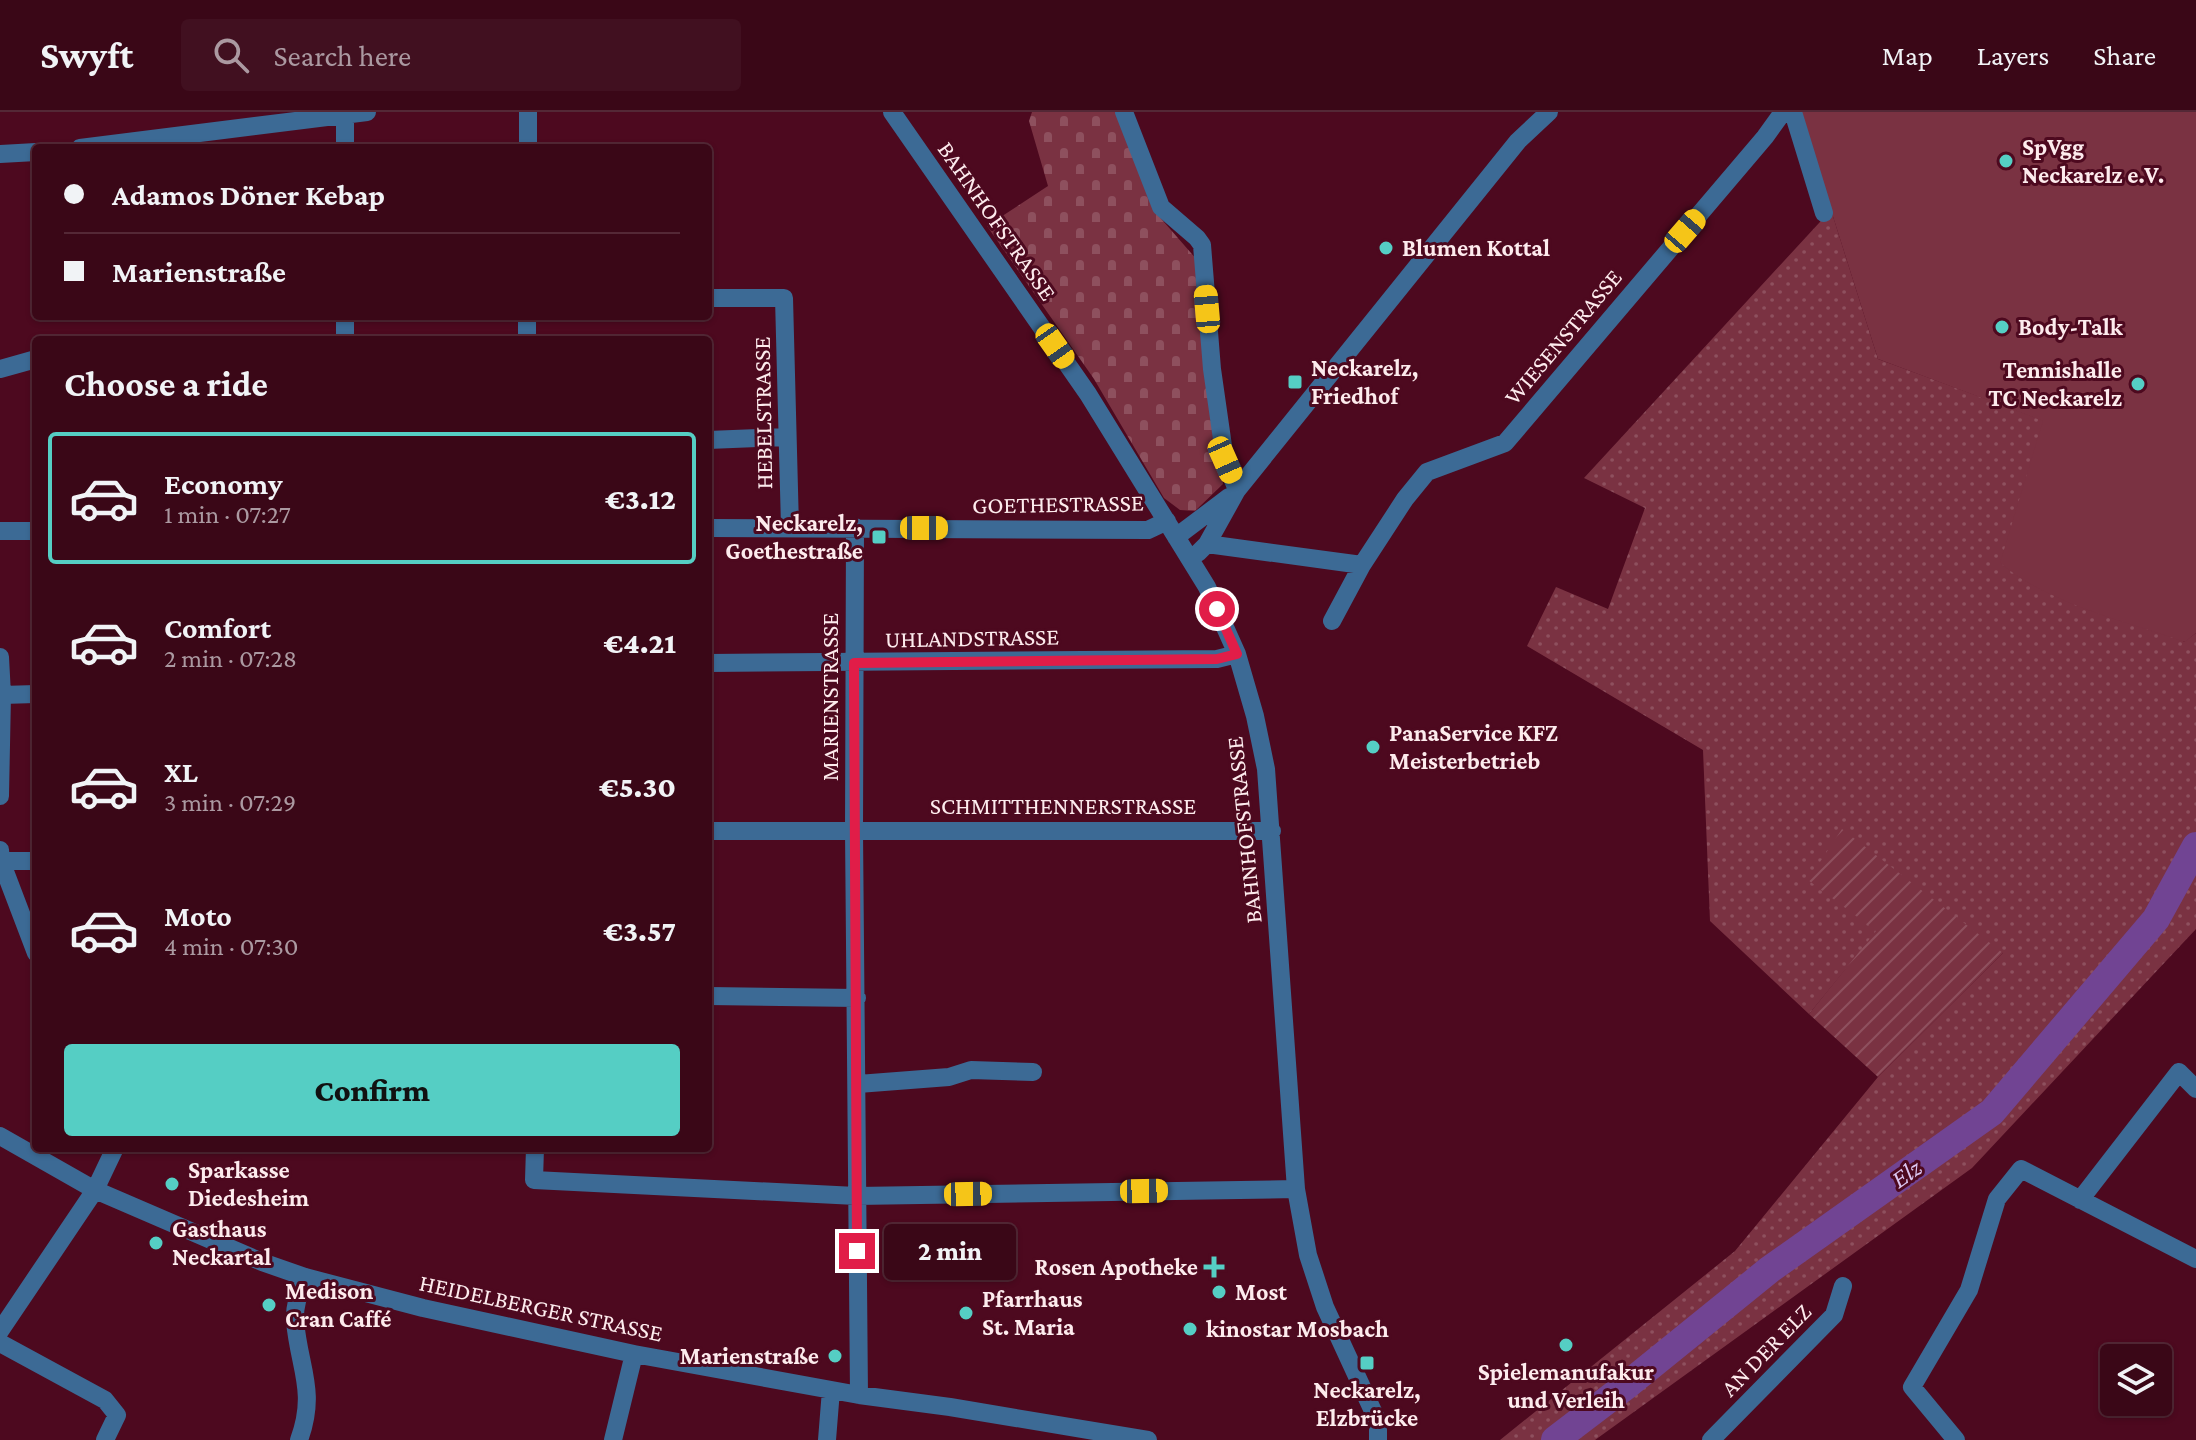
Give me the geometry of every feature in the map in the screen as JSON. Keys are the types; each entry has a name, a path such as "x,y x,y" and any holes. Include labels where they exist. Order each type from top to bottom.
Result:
{"street":[{"path":"113,144 367,112"},
{"path":"528,112 528,144"},
{"name":"BAHNHOFSTRASSE","path":"892,112 1088,394 1207,587 1237,654 1260,737 1272,831 1296,1189 1308,1255 1325,1307 1378,1422 1378,1440"},
{"path":"1124,112 1161,207 1202,245 1212,369 1225,460 1237,490"},
{"path":"1191,560 1207,544 1237,490 1518,141 1549,112"},
{"name":"WIESENSTRASSE","path":"1332,621 1362,565 1405,499 1427,472 1505,443 1783,112"},
{"path":"1793,112 1824,213"},
{"path":"345,116 345,144"},
{"path":"0,154 32,152"},
{"name":"HEBELSTRASSE","path":"712,298 784,298 790,527"},
{"path":"0,369 32,360"},
{"path":"712,440 786,437"},
{"path":"1171,529 1201,520 1237,490"},
{"name":"MARIENSTRASSE","path":"855,527 854,831 859,1395"},
{"name":"GOETHESTRASSE","path":"712,528 1171,529"},
{"path":"0,531 32,531"},
{"path":"1207,544 1362,565"},
{"name":"UHLANDSTRASSE","path":"712,663 1217,659 1237,654"},
{"path":"0,657 0,796"},
{"path":"2,695 32,694"},
{"name":"SCHMITTHENNERSTRASSE","path":"712,831 1272,831"},
{"path":"0,850 0,861 32,943"},
{"path":"0,861 32,861"},
{"path":"712,996 857,998"},
{"path":"858,1084 948,1077 971,1070 1033,1072"},
{"path":"2080,1200 2179,1072 2196,1089"},
{"name":"HEIDELBERGER STRASSE","path":"0,1136 95,1190 305,1277 423,1308 634,1354 859,1395 1142,1440"},
{"path":"0,1331 95,1190 113,1152"},
{"path":"535,1152 534,1180 856,1196 1296,1189"},
{"path":"1956,1440 1912,1387 1969,1290 1997,1199 2021,1169 2196,1259"},
{"path":"299,1440 309,1393 295,1320 296,1303 305,1277"},
{"name":"AN DER ELZ","path":"1711,1440 1834,1315 1843,1286"},
{"path":"0,1343 105,1400 117,1415 105,1440"},
{"path":"613,1440 634,1354"},
{"path":"827,1440 831,1390"}],"green space":[{"path":"1032,112 1120,112 1157,214 1198,261 1208,396 1223,484 1195,511 1180,510 1164,498 1094,379 987,226 1048,186 1029,121"},
{"path":"1800,112 2196,112 2196,633 2185,642 2065,601 2020,578 2000,563 2043,421 1878,359"},
{"path":"1831,210 1878,359 2043,420 2184,642 2196,633 2196,929 1972,1168 1595,1440 1500,1440 1735,1251 1878,1077 2003,953 1877,931 1809,1014 1710,921 1703,750 1527,646 1556,587 1608,609 1645,508 1584,478"},
{"path":"1842,829 2003,953 1878,1077 1809,1014 1876,931 1808,880"}],"waterway":[{"name":"Elz","path":"1555,1440 1769,1270 1992,1112 2156,919 2196,846"}],"place":[{"name":"SpVgg Neckarelz e.V.","path":"2006,161"},
{"name":"Blumen Kottal","path":"1386,248"},
{"name":"Body-Talk","path":"2002,327"},
{"name":"Neckarelz, Friedhof","path":"1295,382"},
{"name":"Tennishalle TC Neckarelz","path":"2138,384"},
{"name":"Neckarelz, Goethestraße","path":"879,537"},
{"name":"PanaService KFZ Meisterbetrieb","path":"1373,747"},
{"name":"Sparkasse Diedesheim","path":"172,1184"},
{"name":"Gasthaus Neckartal","path":"156,1243"},
{"name":"Rosen Apotheke","path":"1214,1267"},
{"name":"Most","path":"1219,1292"},
{"name":"Medison Cran Caffé","path":"269,1305"},
{"name":"Pfarrhaus St. Maria","path":"966,1313"},
{"name":"kinostar Mosbach","path":"1190,1329"},
{"name":"Spielemanufakur und Verleih","path":"1566,1345"},
{"name":"Marienstraße","path":"835,1356"},
{"name":"Neckarelz, Elzbrücke","path":"1367,1363"}],"route":[{"path":"857,1251 854,663 1217,659 1237,654 1217,609"}]}
